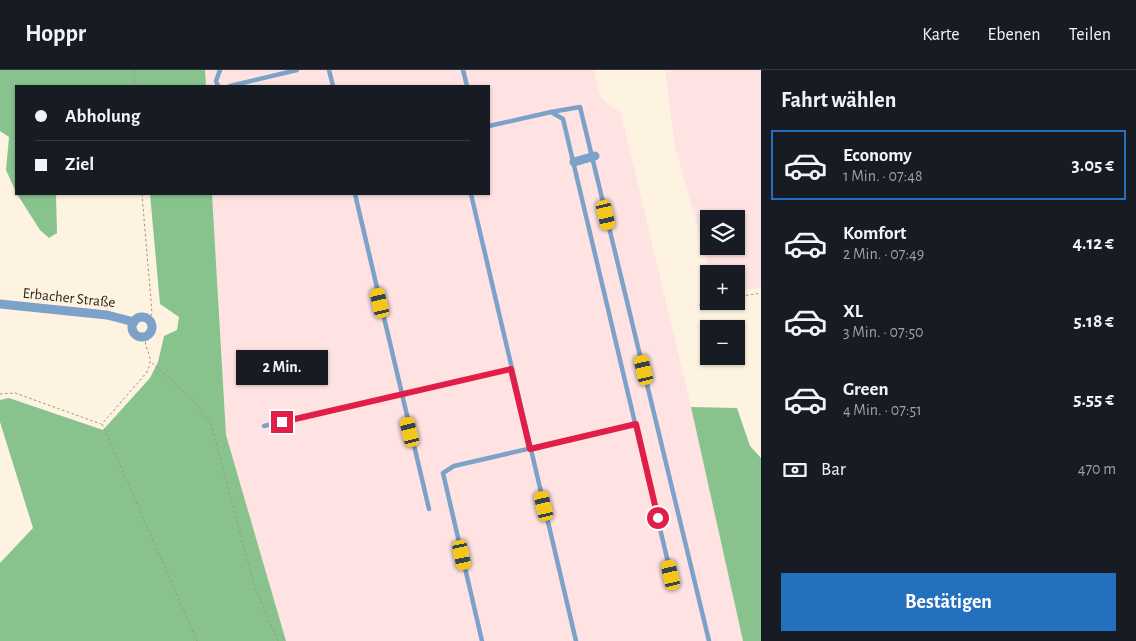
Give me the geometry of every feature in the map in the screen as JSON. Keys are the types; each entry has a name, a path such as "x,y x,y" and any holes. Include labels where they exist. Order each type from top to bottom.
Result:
{"street":[{"path":"574,162 593,157"},
{"name":"Erbacher Straße","path":"0,304 107,315 134,322 142,318 149,320"},
{"path":"145,337 151,332 149,320"},
{"name":"Erbacher Straße","path":"134,322 134,333 145,337"}],"lane":[{"path":"218,85 216,81 220,70"},
{"path":"234,85 297,70"},
{"path":"329,70 332,85"},
{"path":"463,70 466,85"},
{"path":"490,126 580,107 709,641"},
{"path":"551,112 563,119 671,575"},
{"path":"355,195 429,509"},
{"path":"471,195 576,641"},
{"path":"264,426 511,369"},
{"path":"482,641 443,473 454,466 636,424"}],"path":[{"path":"134,70 134,85"},
{"path":"142,195 152,313 149,320"},
{"path":"745,296 761,293"},
{"path":"145,337 151,362 194,401 211,424 254,585 278,641"},
{"path":"102,424 147,372 151,362"},
{"path":"0,394 15,393 102,424 197,641"}],"shaded area":[{"path":"205,70 594,70 601,99 621,113 691,407 743,641 286,641 226,435 212,195 490,195 490,85 206,85"},
{"path":"665,70 761,70 761,287 745,290 745,265 708,265 706,255 745,255 745,210 700,210 700,235 675,147"}],"green space":[{"path":"0,70 205,70 206,85 15,85 15,190 6,170 9,137 0,131"},
{"path":"18,195 56,195 57,233 49,238 40,230"},
{"path":"150,195 212,195 226,435 286,641 0,641 0,563 33,528 0,422 0,400 9,398 103,430 150,378 158,362 164,336 177,330 179,317 160,304"},
{"path":"691,407 737,408 750,446 761,458 761,641 743,641"}],"route":[{"path":"282,422 511,369 530,449 636,424 658,518"}]}
